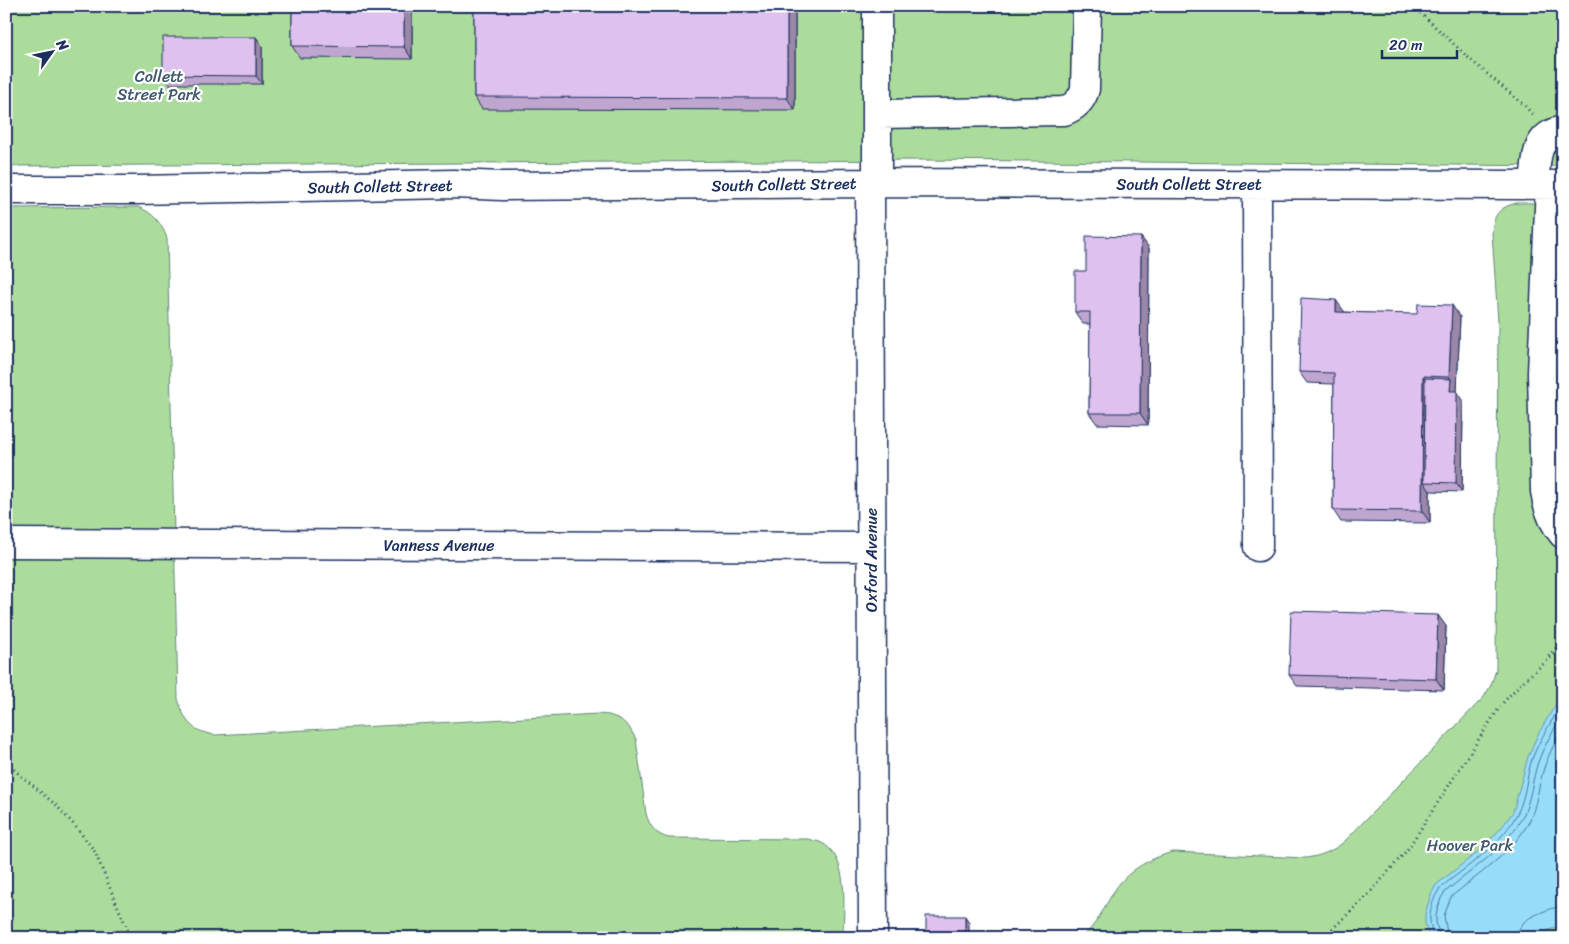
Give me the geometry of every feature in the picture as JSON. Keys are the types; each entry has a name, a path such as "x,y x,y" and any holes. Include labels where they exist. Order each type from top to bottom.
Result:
{"street":[{"name":"Oxford Avenue","path":"873,938 871,547 874,183 878,114 877,6"},
{"path":"878,114 1058,111 1070,109 1081,99 1086,89 1087,6"},
{"path":"1555,133 1542,142 1538,149 1549,185 1542,373 1545,491 1550,514 1563,534"},
{"name":"South Collett Street","path":"6,190 136,190 454,184 502,186 874,183 1549,185"},
{"path":"1257,184 1258,547"},
{"name":"Vanness Avenue","path":"6,543 871,547"}],"path":[{"path":"1413,6 1472,61 1555,133"},
{"path":"1320,938 1327,934 1369,894 1407,850 1501,704 1563,642"},
{"path":"1528,676 1563,647"},
{"path":"6,763 56,805 94,850 131,938"}],"green space":[{"name":"Collett Street Park","path":"6,6 1563,6 1563,166 923,160 6,166"},
{"name":"Hoover Park","path":"1517,203 1563,203 1563,938 1081,938 1095,923 1124,878 1146,862 1164,855 1173,852 1306,858 1336,848 1345,841 1484,697 1491,685 1496,670 1498,321 1492,233 1494,221 1498,213 1506,207"},
{"path":"138,207 156,219 167,238 178,699 183,714 190,724 200,731 215,735 598,714 609,715 620,719 629,727 636,739 646,814 649,823 660,835 669,838 808,839 820,842 830,849 837,859 841,871 844,899 843,938 6,938 6,208"}],"water":[{"path":"1563,692 1563,924 1531,938 1430,938 1425,923 1425,914 1431,894 1436,885 1479,851 1502,827 1513,812 1528,757 1537,736"}],"building":[{"path":"292,6 404,6 404,47 292,46"},
{"path":"474,6 787,6 787,98 474,97"},
{"path":"163,37 256,37 256,76 163,75"},
{"path":"1086,236 1141,237 1140,413 1089,413 1090,312 1075,312 1075,271 1086,271"},
{"path":"1301,298 1336,300 1336,312 1417,314 1418,304 1452,305 1449,377 1423,376 1422,511 1333,510 1334,373 1299,372"},
{"path":"1425,378 1451,379 1450,391 1457,391 1456,483 1424,482"},
{"path":"1291,611 1438,615 1436,679 1289,675"},
{"path":"926,916 965,916 965,938 926,938"}]}
